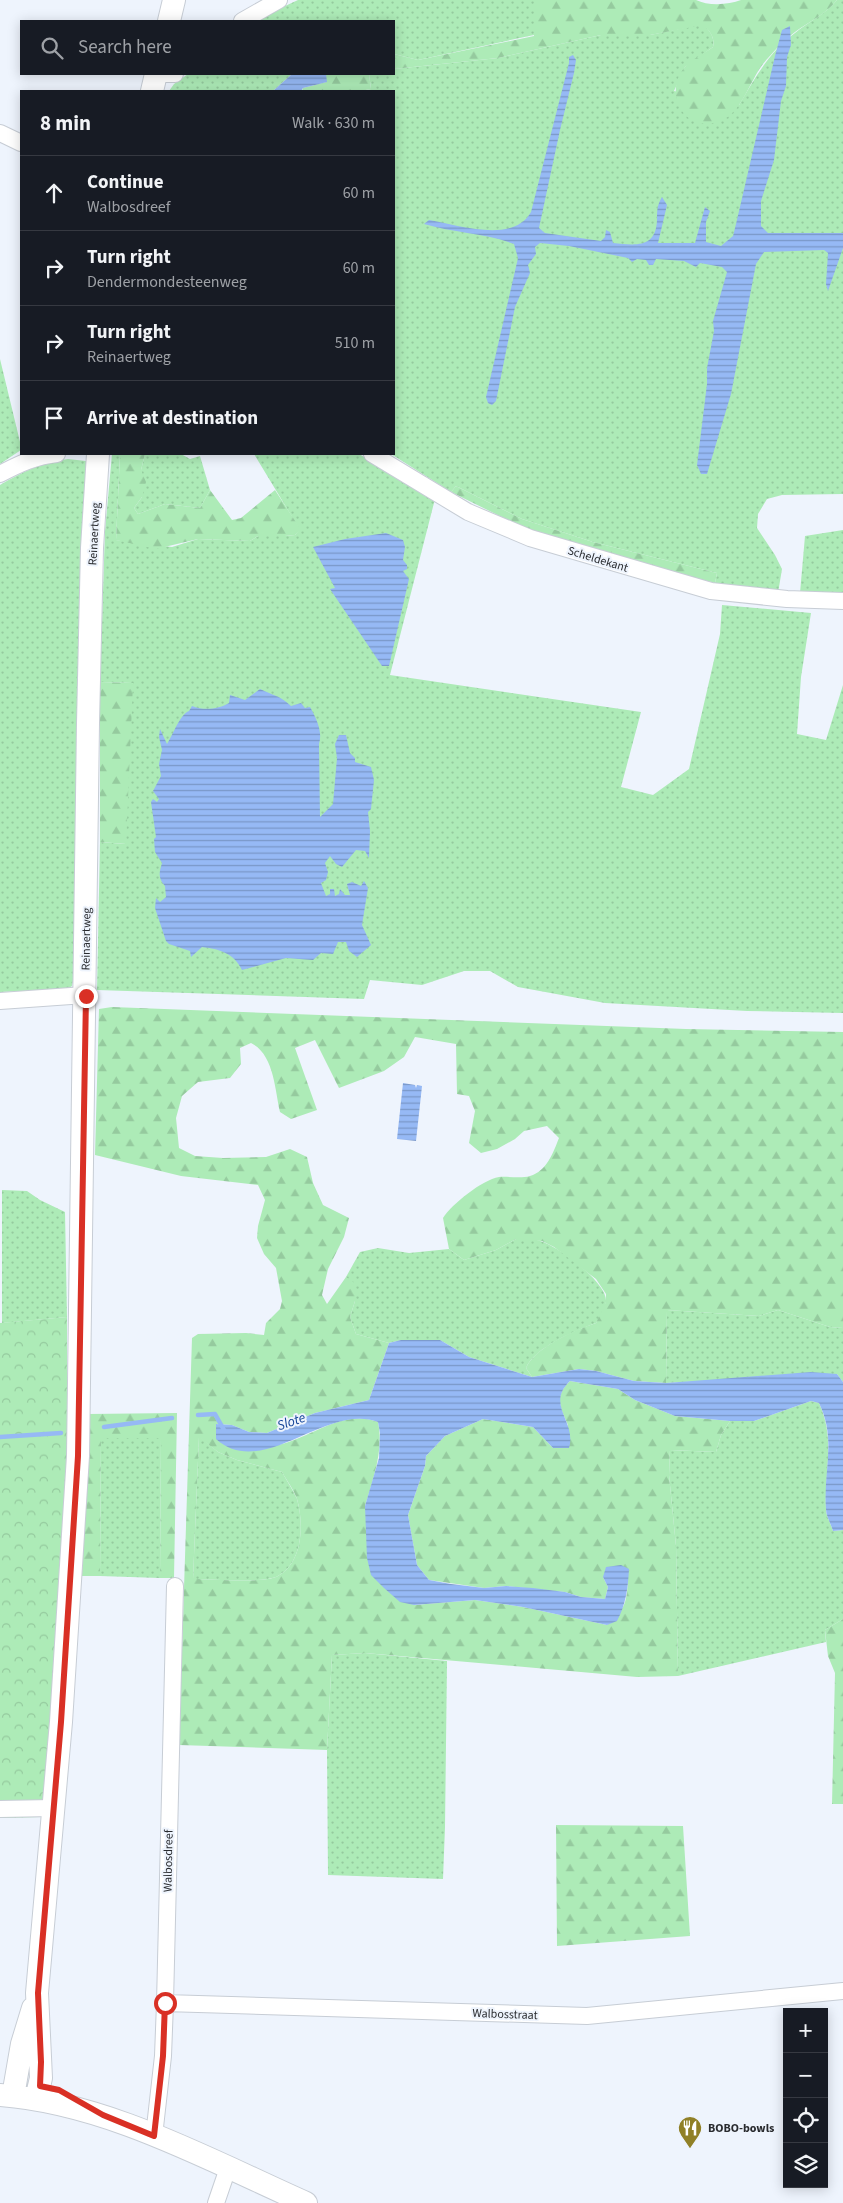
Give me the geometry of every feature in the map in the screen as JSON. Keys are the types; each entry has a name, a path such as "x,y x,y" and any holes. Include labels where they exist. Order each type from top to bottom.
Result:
{"main road":[{"path":"169,20 174,0"},
{"path":"152,90 156,75"},
{"name":"Reinaertweg","path":"38,2092 41,2062 38,1993 61,1722 78,1456 86,996 88,723 92,548 98,455"},
{"name":"Reinaertweg","path":"7,2090 38,1993"},
{"path":"7,2090 38,2092 103,2115 306,2203"}],"street":[{"path":"244,20 279,0"},
{"path":"0,133 20,143"},
{"path":"0,474 42,455"},
{"name":"Scheldekant","path":"374,455 468,512 530,538 711,590 787,600 843,601"},
{"path":"0,1001 86,996"},
{"name":"Walbosdreef","path":"154,2136 163,2056 175,1586"},
{"path":"0,1809 53,1808"},
{"name":"Walbosstraat","path":"165,2003 587,2016 843,1991"},
{"path":"216,2203 228,2168"}],"green space":[{"path":"298,0 534,0 534,35 418,60 395,54 395,20 255,20"},
{"path":"534,0 696,0 718,4 741,0 837,0 774,51 758,71 740,104 728,117 708,124 697,122 687,117 677,99 676,89 678,78 685,67 713,47 711,34 703,25 650,35 601,35 498,58 395,69 395,54 418,60 534,36"},
{"path":"837,0 843,0 843,494 782,495 767,499 758,514 757,528 782,569 778,593 715,583 717,573 593,542 522,519 456,486 451,492 393,455 395,455 395,90 366,90 371,89 369,75 395,75 395,69 498,58 601,35 650,35 703,24 711,34 713,47 685,67 674,91 739,105 763,66 778,48 800,29 827,10"},
{"path":"187,75 291,75 274,90 170,90 174,84"},
{"path":"326,75 369,75 371,89 302,90 303,88 326,82"},
{"path":"0,359 20,442 20,451 0,464"},
{"path":"112,455 120,455 116,540 172,547 198,539 250,541 258,536 295,535 300,530 255,455 361,455 435,499 390,675 641,712 621,787 653,795 689,769 720,634 722,605 811,613 801,677 797,734 826,740 843,685 843,1013 747,1011 605,1003 518,987 490,971 464,971 422,985 370,980 364,999 97,990 100,842 125,844 132,683 100,682 105,531"},
{"path":"120,455 145,455 141,470 146,482 142,497 134,508 138,514 165,504 200,508 210,490 232,520 241,518 275,490 301,530 295,535 258,536 250,541 198,539 156,549 116,540"},
{"path":"145,455 183,455 190,459 200,456 210,490 200,508 165,504 138,514 134,508 142,497 141,470"},
{"path":"68,459 86,461 74,975 72,986 67,989 0,992 0,485 33,468 50,462"},
{"path":"456,486 522,519 593,542 717,573 715,583 603,555 522,527 451,492"},
{"path":"843,530 843,593 800,593 805,536"},
{"path":"100,682 133,683 126,844 100,842"},
{"path":"112,1007 686,1029 843,1032 843,1328 830,1327 778,1310 759,1316 667,1310 666,1383 634,1381 596,1371 579,1369 532,1377 526,1368 531,1360 556,1340 596,1323 606,1302 606,1294 596,1279 554,1247 542,1241 516,1239 496,1250 464,1260 449,1249 443,1218 447,1212 468,1193 492,1179 499,1177 526,1177 536,1174 549,1161 559,1138 547,1126 524,1131 515,1139 497,1149 481,1153 469,1143 475,1111 469,1096 457,1094 456,1044 415,1037 404,1057 384,1071 339,1088 315,1040 295,1048 317,1110 291,1119 280,1112 275,1083 265,1055 251,1043 240,1048 241,1064 230,1078 198,1082 182,1096 176,1118 179,1148 195,1156 223,1158 266,1157 290,1149 307,1157 313,1183 323,1205 349,1218 344,1237 328,1269 322,1295 327,1304 346,1277 356,1284 355,1301 350,1317 356,1334 389,1343 369,1400 315,1413 267,1433 249,1432 232,1425 217,1424 216,1438 276,1445 294,1440 341,1421 365,1419 378,1422 379,1454 365,1506 414,1605 475,1600 523,1607 607,1625 624,1606 626,1596 628,1581 603,1577 608,1587 605,1599 581,1597 565,1592 506,1586 484,1588 429,1580 417,1565 408,1515 425,1466 426,1456 445,1436 483,1419 533,1427 553,1448 568,1425 561,1407 560,1397 565,1386 570,1381 618,1389 635,1400 675,1416 730,1421 721,1435 716,1452 670,1450 669,1475 676,1546 678,1676 637,1677 365,1653 332,1655 327,1750 179,1745 192,1338 198,1334 246,1333 264,1335 266,1323 280,1309 282,1301 276,1268 264,1254 257,1238 265,1200 258,1185 181,1176 95,1155 99,1009","holes":["199,1437 218,1452 237,1460 282,1472 294,1492 299,1509 300,1542 292,1562 278,1576 261,1580 193,1579"]},
{"path":"2,1190 27,1191 40,1200 65,1212 67,1317 2,1323"},
{"path":"516,1239 540,1241 560,1251 591,1276 605,1294 606,1302 596,1323 556,1341 531,1360 526,1368 532,1377 469,1357 440,1340 401,1340 389,1343 356,1334 350,1317 355,1301 346,1277 360,1252 378,1248 409,1253 449,1249 464,1260 496,1250"},
{"path":"667,1310 759,1316 778,1310 830,1327 843,1328 843,1382 837,1374 666,1383"},
{"path":"67,1317 67,1455 51,1722 41,1817 0,1818 0,1323"},
{"path":"811,1401 819,1403 827,1430 827,1514 833,1531 843,1530 843,1619 825,1630 826,1642 678,1676 676,1546 669,1475 670,1450 716,1452 721,1435 730,1421 754,1421"},
{"path":"177,1413 174,1578 160,1578 161,1438 101,1438 100,1576 82,1576 87,1414"},
{"path":"199,1436 218,1452 237,1460 282,1472 292,1489 299,1509 300,1542 292,1562 278,1576 261,1580 193,1579"},
{"path":"101,1438 161,1438 160,1578 100,1576"},
{"path":"843,1619 843,1804 832,1804 835,1673 828,1656 825,1630"},
{"path":"365,1653 447,1661 443,1879 328,1875 327,1750 332,1655"},
{"path":"556,1825 683,1826 690,1936 557,1946"}],"water":[{"path":"790,26 791,45 787,57 786,86 781,101 774,160 761,201 761,226 768,233 843,233 843,248 828,291 826,284 828,253 824,250 764,252 756,264 731,394 707,474 701,474 697,465 707,384 707,368 714,331 713,321 727,272 722,267 700,263 696,267 684,261 656,259 653,265 649,265 646,260 637,259 632,262 628,258 569,246 540,243 535,247 536,254 528,265 530,273 515,307 496,401 492,405 488,403 486,397 518,258 514,244 503,240 424,224 429,220 484,230 499,230 523,222 531,212 569,57 573,55 576,60 574,73 539,228 545,233 601,241 605,237 606,230 610,232 613,243 643,243 653,236 656,229 658,208 662,197 667,205 658,243 695,243 705,207 710,211 706,222 706,242 721,246 733,236 782,30"},
{"path":"291,75 326,75 327,82 303,88 302,90 274,90"},
{"path":"386,533 403,540 405,547 403,560 407,565 407,569 403,571 409,579 389,666 382,666 330,589 335,588 313,547 345,539"},
{"path":"260,689 280,698 291,706 301,703 305,708 310,707 320,734 320,817 333,804 337,758 335,744 339,735 346,735 350,753 355,758 355,762 371,767 374,780 371,809 368,812 370,831 369,858 365,851 356,850 342,867 336,864 330,856 325,863 328,872 326,880 321,883 326,896 330,894 330,889 334,889 335,896 339,894 340,889 345,895 350,895 347,884 352,882 361,886 364,881 368,888 362,925 371,945 357,957 349,951 346,942 338,942 333,954 321,953 313,960 286,958 242,970 235,960 220,951 202,947 191,957 190,951 169,944 166,941 155,908 156,898 160,902 166,897 165,886 160,875 162,863 155,852 154,839 156,837 151,802 153,799 157,802 159,799 153,791 161,776 159,764 162,750 159,737 160,729 167,744 180,720 192,706 206,709 216,708 229,703 230,695 245,700"},
{"path":"403,1083 415,1085 416,1088 417,1085 422,1086 416,1141 397,1139"},
{"path":"401,1340 440,1340 469,1357 532,1377 579,1369 596,1371 634,1381 666,1383 811,1372 837,1374 843,1382 843,1530 833,1531 826,1512 828,1443 827,1430 819,1403 811,1401 754,1421 730,1421 675,1416 635,1400 618,1389 570,1381 560,1398 569,1430 569,1448 553,1448 533,1427 483,1419 445,1436 426,1456 425,1466 408,1515 417,1565 429,1580 451,1584 484,1588 506,1586 533,1588 565,1592 581,1597 605,1599 608,1587 603,1577 606,1567 621,1565 629,1569 629,1576 624,1602 617,1621 607,1625 523,1607 475,1600 414,1605 400,1602 371,1575 367,1558 365,1506 379,1458 380,1433 378,1422 358,1419 337,1422 274,1447 254,1451 234,1450 216,1439 216,1424 232,1425 249,1432 267,1433 315,1413 369,1400 389,1343"}],"waterway":[{"name":"Slote","path":"198,1415 215,1414 224,1430"},
{"name":"Slote","path":"104,1427 172,1418"},
{"name":"Slote","path":"0,1437 61,1433"}],"place":[{"name":"BOBO-bowls","path":"690,2149"}],"route":[{"path":"86,996 78,1456 61,1722 38,1993 41,2062 40,2086 59,2090 103,2115 154,2136 163,2056 165,2003"}]}
